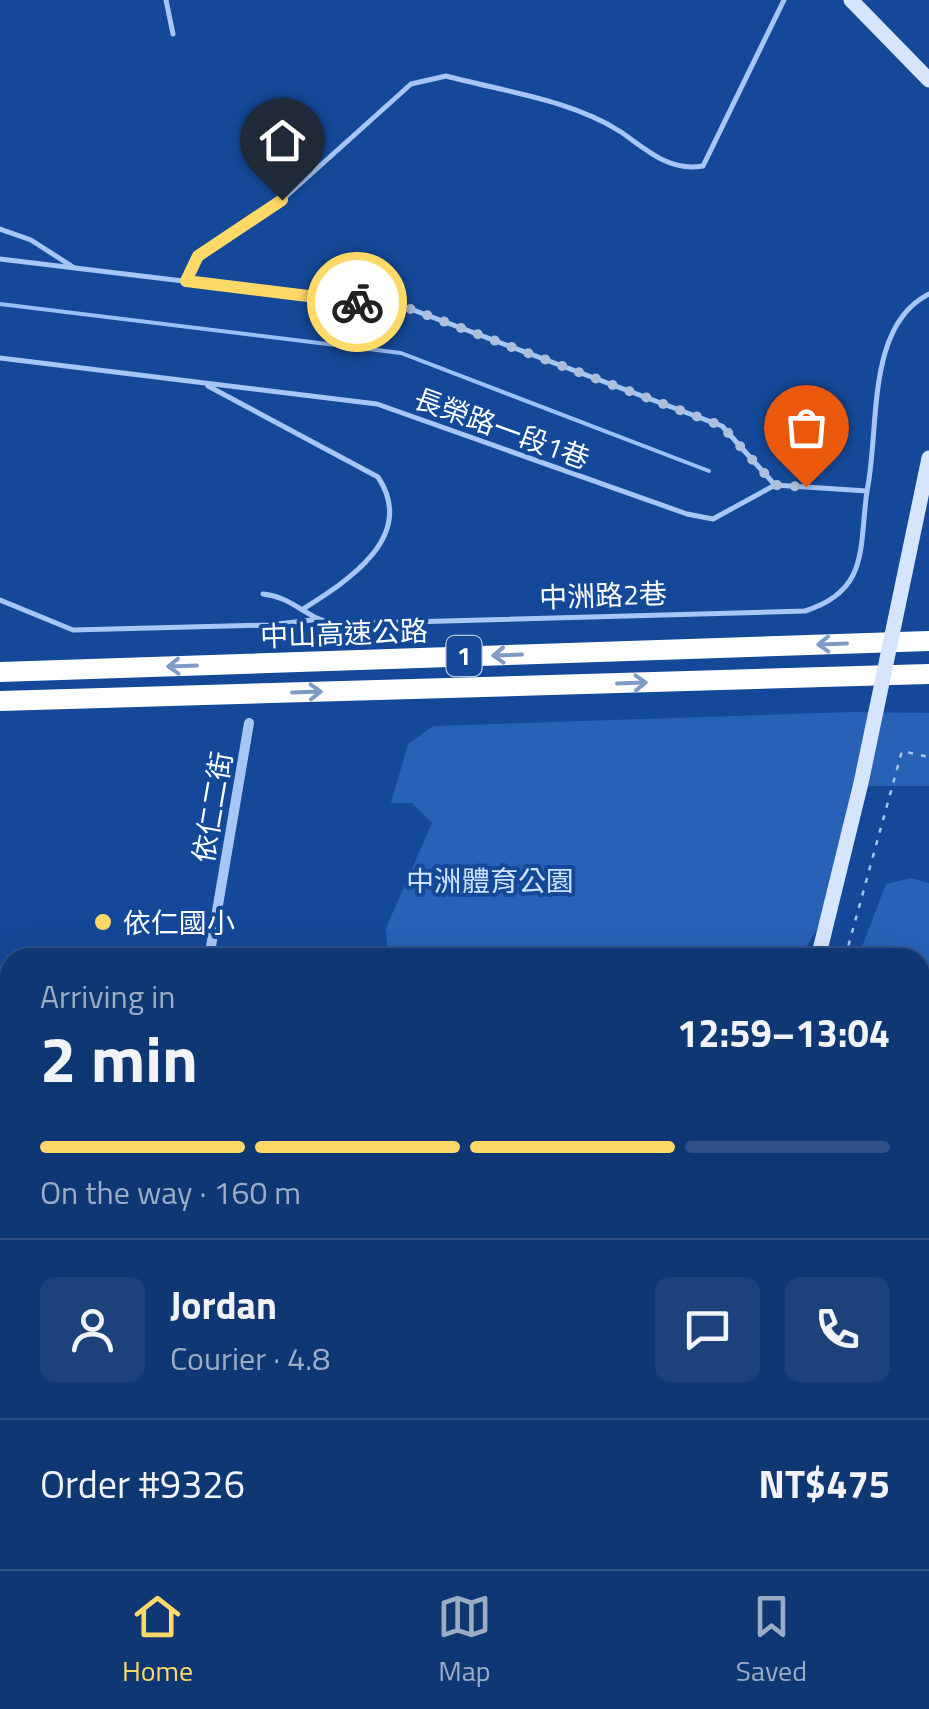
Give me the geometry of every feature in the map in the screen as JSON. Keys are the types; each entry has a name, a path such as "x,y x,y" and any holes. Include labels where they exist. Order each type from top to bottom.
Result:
{"highway":[{"name":"中山高速公路","path":"0,672 929,641"},
{"name":"中山高速公路","path":"0,701 929,674"}],"street":[{"path":"851,0 929,80"},
{"path":"820,948 861,784 929,458"},
{"name":"依仁二街","path":"211,948 250,724"}],"lane":[{"path":"166,0 173,34"},
{"path":"186,281 198,256 282,200 411,84 427,78 446,76 590,116 656,158 686,168 703,166 784,0"},
{"path":"0,229 31,240 76,268"},
{"path":"0,258 408,308 722,426 775,485 867,492 888,336 902,312 929,294"},
{"name":"長榮路一段1巷","path":"0,358 377,404 687,514 713,519 775,485"},
{"path":"203,383 378,477 386,490 385,534 370,562 303,609"},
{"name":"中洲路2巷","path":"0,600 73,630 268,626 312,620 334,624 806,611 841,597 856,573 867,492"},
{"path":"264,594 286,596 312,620"}],"path":[{"path":"848,948 902,751 929,757"}],"green space":[{"name":"中洲體育公園","path":"852,712 929,713 929,786 852,786 825,916 805,948 387,948 386,928 432,823 412,803 391,803 408,744 433,726"},
{"path":"911,878 929,883 929,948 861,948 886,884"}],"waterway":[{"path":"0,304 401,353 709,471"}],"way so far":[{"path":"357,302 408,308 722,426 775,485 806,487"}],"place":[{"name":"依仁國小","path":"103,922"}],"route":[{"path":"282,200 198,256 186,281 357,302"}]}
